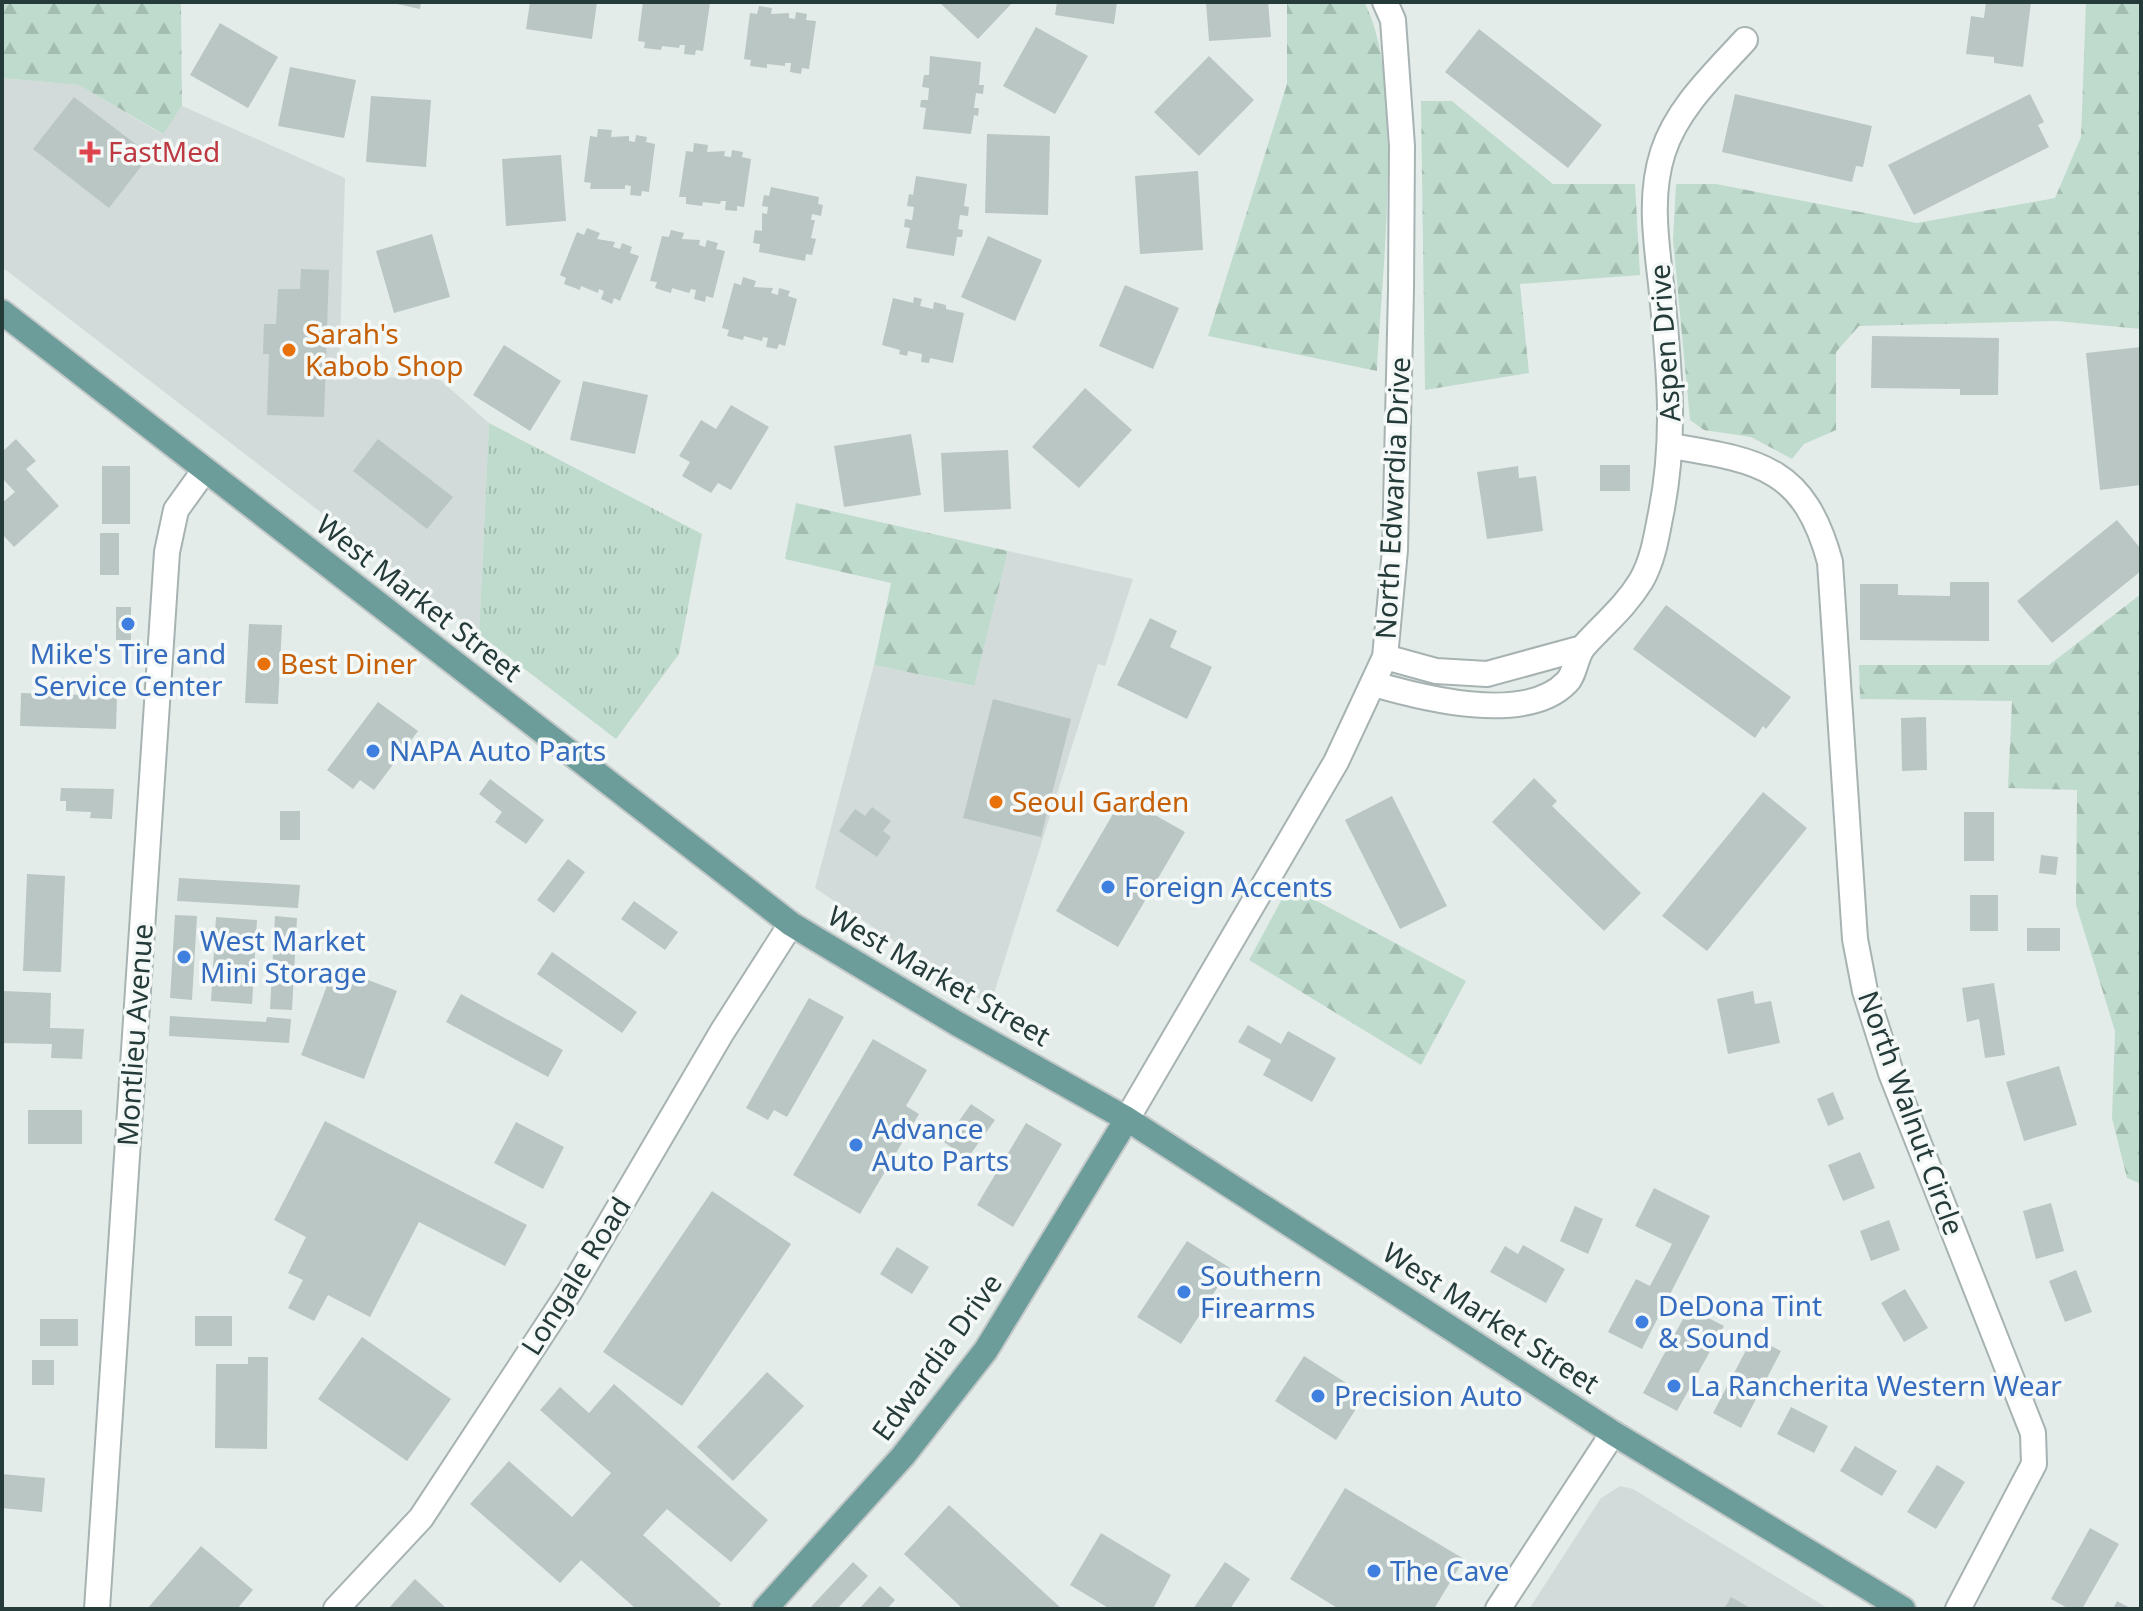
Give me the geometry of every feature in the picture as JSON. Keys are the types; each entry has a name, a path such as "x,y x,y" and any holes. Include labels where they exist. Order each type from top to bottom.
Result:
{"main road":[{"name":"West Market Street","path":"2,312 791,924 956,1023 1127,1119 1613,1433 1903,1609"},
{"name":"Edwardia Drive","path":"765,1609 903,1456 986,1350 1127,1119"}],"street":[{"name":"North Edwardia Drive","path":"1127,1119 1328,776 1385,657 1395,550 1402,175 1393,20 1385,2"},
{"name":"Aspen Drive","path":"1374,684 1454,704 1480,706 1530,700 1568,682 1582,648 1624,607 1642,579 1653,554 1672,446 1672,387 1654,199 1663,150 1685,111 1745,40"},
{"name":"North Walnut Circle","path":"1672,446 1743,458 1793,485 1814,516 1830,562 1855,939 1865,991 1891,1073 2033,1433 2034,1464 1958,1609"},
{"name":"Montlieu Avenue","path":"97,1609 167,552 176,510 204,471"},
{"name":"Aspen Drive","path":"1385,657 1436,671 1487,674 1582,648"},
{"name":"Longale Road","path":"336,1609 421,1518 570,1291 722,1032 791,924"},
{"path":"1498,1609 1613,1433"}],"shaded area":[{"path":"2,78 79,85 162,134 182,106 345,178 339,377 438,378 489,423 479,634 2,267"},
{"path":"1008,551 1133,579 1105,666 1098,664 990,1006 815,888 874,665 973,686"},
{"path":"1620,1486 1633,1489 1829,1609 1529,1609 1601,1498"}],"green space":[{"path":"2,2 181,2 182,106 163,134 79,85 2,78"},
{"path":"1287,2 1364,2 1377,36 1388,128 1388,181 1377,371 1208,336 1287,84"},
{"path":"2086,2 2141,2 2141,329 2056,321 1859,326 1836,352 1836,430 1804,444 1792,459 1751,437 1704,430 1690,420 1673,240 1676,184 1716,184 1917,223 2055,198 2081,137"},
{"path":"1421,101 1452,101 1553,184 1635,184 1640,275 1520,284 1529,373 1425,390"},
{"path":"489,423 702,534 679,654 616,739 479,634"},
{"path":"796,503 1008,551 974,686 874,665 891,583 785,559"},
{"path":"2141,594 2141,1184 2127,1178 2112,1118 2115,1031 2076,905 2077,790 2008,788 2012,701 1860,699 1859,665 2049,665"},
{"path":"1289,886 1466,981 1421,1065 1249,960"}],"building":[{"path":"388,2 421,2 420,9"},
{"path":"530,2 597,2 592,39 526,29"},
{"path":"643,2 710,3 703,51 696,50 695,55 684,54 685,45 679,48 662,46 661,50 644,48 645,42 638,41"},
{"path":"939,2 1013,2 978,39"},
{"path":"1057,2 1117,2 1114,24 1055,15"},
{"path":"1206,2 1268,2 1271,37 1209,41"},
{"path":"1986,2 2031,2 2023,67 1994,63 1994,57 1966,54 1971,16 1984,18"},
{"path":"759,6 772,8 771,14 789,13 789,18 795,19 796,12 807,14 806,20 816,21 809,69 802,68 801,74 790,72 791,63 785,63 785,66 767,64 767,68 750,66 751,60 744,59 750,13 757,14"},
{"path":"220,23 278,57 248,108 190,75"},
{"path":"1036,27 1088,56 1055,114 1003,86"},
{"path":"1479,29 1602,125 1568,168 1445,72"},
{"path":"930,56 981,62 979,85 984,85 983,94 976,93 974,108 979,108 978,116 974,115 971,134 923,129 926,108 920,107 921,100 928,100 929,88 922,87 924,75 929,75"},
{"path":"1209,56 1254,100 1199,156 1154,112"},
{"path":"290,67 356,80 344,138 278,126"},
{"path":"1735,94 1872,126 1863,167 1856,166 1852,182 1722,152"},
{"path":"2030,94 2044,122 2038,125 2049,147 1914,215 1888,165"},
{"path":"371,96 431,100 426,167 366,162"},
{"path":"74,97 150,155 109,208 33,149"},
{"path":"598,129 612,130 611,137 629,136 629,141 635,142 636,135 647,137 646,142 655,144 649,192 642,191 641,196 630,195 631,186 625,185 625,189 590,189 591,183 584,182 590,136 597,137"},
{"path":"987,134 1050,136 1048,215 985,213"},
{"path":"694,143 708,145 707,152 725,151 724,156 731,157 732,150 743,152 742,157 751,159 744,207 737,206 737,211 725,210 726,201 720,204 703,202 702,206 686,204 686,197 679,197 686,151 693,152"},
{"path":"561,155 566,221 506,226 502,159"},
{"path":"1198,171 1203,250 1140,254 1135,176"},
{"path":"916,176 967,184 964,206 969,207 968,216 960,215 958,229 963,230 962,237 957,237 954,256 906,248 910,228 904,227 905,219 912,220 914,207 907,206 909,194 913,195"},
{"path":"771,187 819,197 818,204 823,205 821,216 812,214 811,220 815,220 811,238 816,239 812,255 806,254 805,261 759,252 760,244 753,243 755,230 762,231 762,213 767,214 768,207 762,206 764,195 769,196"},
{"path":"587,228 600,233 597,239 615,242 613,247 620,249 622,243 632,247 630,253 639,256 620,301 614,298 612,304 601,299 604,291 599,289 598,293 581,286 580,290 564,284 566,278 560,275 577,232 584,235"},
{"path":"671,230 684,233 682,239 700,240 699,245 705,247 707,240 718,243 716,249 725,251 713,298 706,296 705,302 694,299 696,290 691,289 689,293 672,288 671,293 655,288 657,282 650,281 662,236 669,237"},
{"path":"432,234 450,297 394,313 376,251"},
{"path":"988,236 1042,260 1015,321 961,297"},
{"path":"301,269 329,270 324,417 267,415 269,354 263,354 264,324 276,324 278,289 300,289"},
{"path":"743,277 756,281 754,287 773,288 771,293 778,295 779,288 790,291 788,296 797,299 785,346 779,344 777,349 766,347 768,338 763,337 762,341 744,336 743,340 727,336 729,330 722,328 734,283 741,285"},
{"path":"1125,285 1179,308 1153,369 1099,346"},
{"path":"914,297 922,299 920,306 933,309 934,302 946,305 946,309 964,313 953,363 930,358 929,363 921,362 922,354 908,351 907,356 899,354 900,350 882,345 893,298 913,303"},
{"path":"1872,336 1999,338 1998,395 1960,395 1960,389 1871,388"},
{"path":"504,345 561,381 530,431 473,395"},
{"path":"2141,347 2141,485 2100,490 2086,353"},
{"path":"583,381 648,395 635,454 570,440"},
{"path":"1085,388 1132,430 1079,488 1032,447"},
{"path":"731,405 769,427 731,490 718,483 711,493 682,476 690,462 679,456 701,420 716,429"},
{"path":"911,434 921,495 844,507 834,446"},
{"path":"16,439 36,461 26,469 59,506 14,547 2,534 2,503 15,492 2,478 2,452"},
{"path":"378,439 453,497 427,529 353,471"},
{"path":"1008,450 1011,509 944,512 941,453"},
{"path":"1600,465 1630,465 1630,491 1600,491"},
{"path":"102,466 130,466 130,524 102,524"},
{"path":"1518,466 1519,478 1536,476 1543,531 1487,539 1477,472"},
{"path":"2117,520 2141,549 2141,571 2052,643 2017,601"},
{"path":"100,533 119,533 119,575 100,575"},
{"path":"1950,582 1989,582 1989,641 1860,640 1860,584 1898,584 1898,595 1950,596"},
{"path":"1666,605 1791,697 1755,738 1633,649"},
{"path":"116,607 131,607 131,640 116,640"},
{"path":"1150,618 1177,631 1170,647 1212,667 1187,719 1117,685"},
{"name":"Best Diner","path":"249,624 282,625 278,704 245,703"},
{"path":"21,693 117,696 116,729 20,726"},
{"path":"993,699 1071,719 1041,837 963,818"},
{"name":"NAPA Auto Parts","path":"378,702 418,731 374,790 360,780 353,789 327,770"},
{"path":"1926,717 1927,770 1902,771 1901,718"},
{"path":"1534,778 1557,801 1552,806 1641,893 1604,931 1492,822"},
{"path":"490,779 544,820 526,844 495,822 502,812 479,794"},
{"path":"61,788 114,789 112,819 90,818 91,812 66,811 66,801 60,801"},
{"path":"1763,792 1807,828 1707,951 1662,916"},
{"path":"1392,796 1447,906 1400,929 1345,820"},
{"path":"1123,797 1185,832 1118,947 1056,911"},
{"path":"872,807 891,821 883,831 891,837 877,857 839,831 855,809 865,816"},
{"path":"280,811 300,811 300,840 280,840"},
{"path":"1964,812 1994,812 1994,861 1964,861"},
{"path":"2041,855 2058,857 2056,875 2039,873"},
{"path":"568,859 585,872 554,913 537,900"},
{"path":"27,874 65,876 61,972 23,971"},
{"path":"179,878 300,885 298,908 177,901"},
{"path":"1970,895 1998,895 1998,931 1970,931"},
{"path":"634,901 678,932 665,950 621,919"},
{"name":"West Market Mini Storage","path":"175,915 197,916 192,1000 170,998"},
{"path":"275,916 297,918 292,1010 270,1009"},
{"path":"216,917 257,920 252,1004 211,1001"},
{"path":"2027,928 2060,928 2060,951 2027,951"},
{"path":"552,952 637,1012 622,1033 537,974"},
{"path":"334,967 397,991 364,1079 301,1055"},
{"path":"1994,983 2005,1055 1985,1058 1979,1019 1967,1022 1962,988"},
{"path":"3,991 51,993 50,1028 84,1029 82,1059 51,1058 52,1044 2,1043"},
{"path":"1753,991 1755,1004 1771,1001 1780,1043 1728,1054 1717,999"},
{"path":"461,994 563,1050 548,1077 446,1022"},
{"path":"809,998 844,1017 787,1117 774,1110 768,1120 746,1108"},
{"path":"170,1016 266,1022 267,1017 291,1019 289,1043 169,1036"},
{"path":"1248,1025 1281,1044 1288,1031 1336,1058 1312,1102 1263,1075 1271,1060 1238,1042"},
{"name":"Advance Auto Parts","path":"873,1039 927,1070 906,1106 919,1114 860,1214 793,1175"},
{"path":"2059,1066 2077,1125 2024,1141 2006,1082"},
{"path":"1833,1092 1844,1119 1828,1126 1817,1099"},
{"path":"971,1104 995,1120 967,1159 944,1142"},
{"path":"28,1110 82,1110 82,1144 28,1144"},
{"path":"325,1121 527,1225 505,1266 419,1222 370,1317 328,1295 314,1321 288,1308 303,1280 288,1273 306,1237 274,1220"},
{"path":"516,1122 564,1147 543,1189 494,1163"},
{"path":"1026,1123 1062,1144 1013,1227 977,1205"},
{"path":"1860,1152 1875,1188 1843,1201 1828,1165"},
{"path":"1654,1188 1710,1216 1642,1349 1608,1332 1636,1279 1650,1286 1672,1244 1635,1226"},
{"path":"712,1191 791,1244 682,1406 603,1352"},
{"path":"2051,1203 2064,1251 2036,1259 2023,1211"},
{"path":"1575,1206 1603,1219 1588,1254 1560,1241"},
{"path":"1889,1220 1900,1250 1871,1261 1860,1231"},
{"name":"Southern Firearms","path":"1187,1241 1230,1268 1181,1344 1137,1317"},
{"path":"1523,1245 1565,1269 1546,1303 1490,1272 1505,1246 1518,1254"},
{"path":"897,1247 929,1267 912,1294 880,1274"},
{"path":"2076,1270 2092,1312 2065,1322 2049,1281"},
{"path":"1905,1289 1928,1328 1904,1342 1881,1303"},
{"path":"1689,1308 1724,1326 1677,1411 1643,1393"},
{"path":"195,1316 232,1316 232,1346 195,1346"},
{"path":"40,1319 78,1319 78,1346 40,1346"},
{"path":"362,1337 451,1399 407,1461 318,1399"},
{"path":"1753,1337 1781,1351 1741,1428 1713,1413"},
{"path":"1304,1356 1365,1395 1336,1440 1275,1401"},
{"path":"248,1357 268,1357 267,1449 215,1448 216,1364 248,1364"},
{"path":"32,1360 54,1360 54,1385 32,1385"},
{"path":"767,1372 804,1406 733,1481 697,1447"},
{"path":"614,1384 768,1520 731,1562 667,1509 643,1535 721,1604 717,1609 636,1609 581,1560 560,1583 470,1504 509,1461 572,1517 611,1473 540,1410 560,1387 589,1413"},
{"path":"1791,1407 1828,1426 1814,1453 1777,1434"},
{"path":"1855,1446 1897,1471 1882,1496 1840,1471"},
{"path":"1937,1465 1965,1482 1936,1529 1907,1512"},
{"path":"2,1474 45,1478 42,1512 2,1508"},
{"path":"1345,1488 1464,1559 1434,1609 1339,1609 1290,1579"},
{"path":"949,1505 1062,1609 963,1609 904,1554"},
{"path":"2090,1528 2119,1544 2082,1609 2069,1609 2051,1599"},
{"path":"1101,1533 1171,1575 1153,1609 1110,1609 1070,1585"},
{"path":"201,1546 253,1590 237,1609 147,1609"},
{"path":"853,1562 868,1576 837,1609 809,1609"},
{"path":"1225,1562 1250,1579 1230,1609 1193,1609"},
{"path":"415,1579 447,1609 388,1609"},
{"path":"880,1586 895,1600 887,1609 859,1609"},
{"path":"1731,1597 1752,1609 1724,1609"},
{"path":"2117,1601 2132,1609 2113,1609"}],"place":[{"name":"FastMed","path":"90,152"},
{"name":"Sarah's Kabob Shop","path":"289,350"},
{"name":"Mike's Tire and Service Center","path":"128,624"},
{"name":"Best Diner","path":"264,664"},
{"name":"NAPA Auto Parts","path":"373,751"},
{"name":"Seoul Garden","path":"996,802"},
{"name":"Foreign Accents","path":"1108,887"},
{"name":"West Market Mini Storage","path":"184,957"},
{"name":"Advance Auto Parts","path":"856,1145"},
{"name":"Southern Firearms","path":"1184,1292"},
{"name":"DeDona Tint & Sound","path":"1642,1322"},
{"name":"La Rancherita Western Wear","path":"1674,1386"},
{"name":"Precision Auto","path":"1318,1396"},
{"name":"The Cave","path":"1374,1571"}]}
